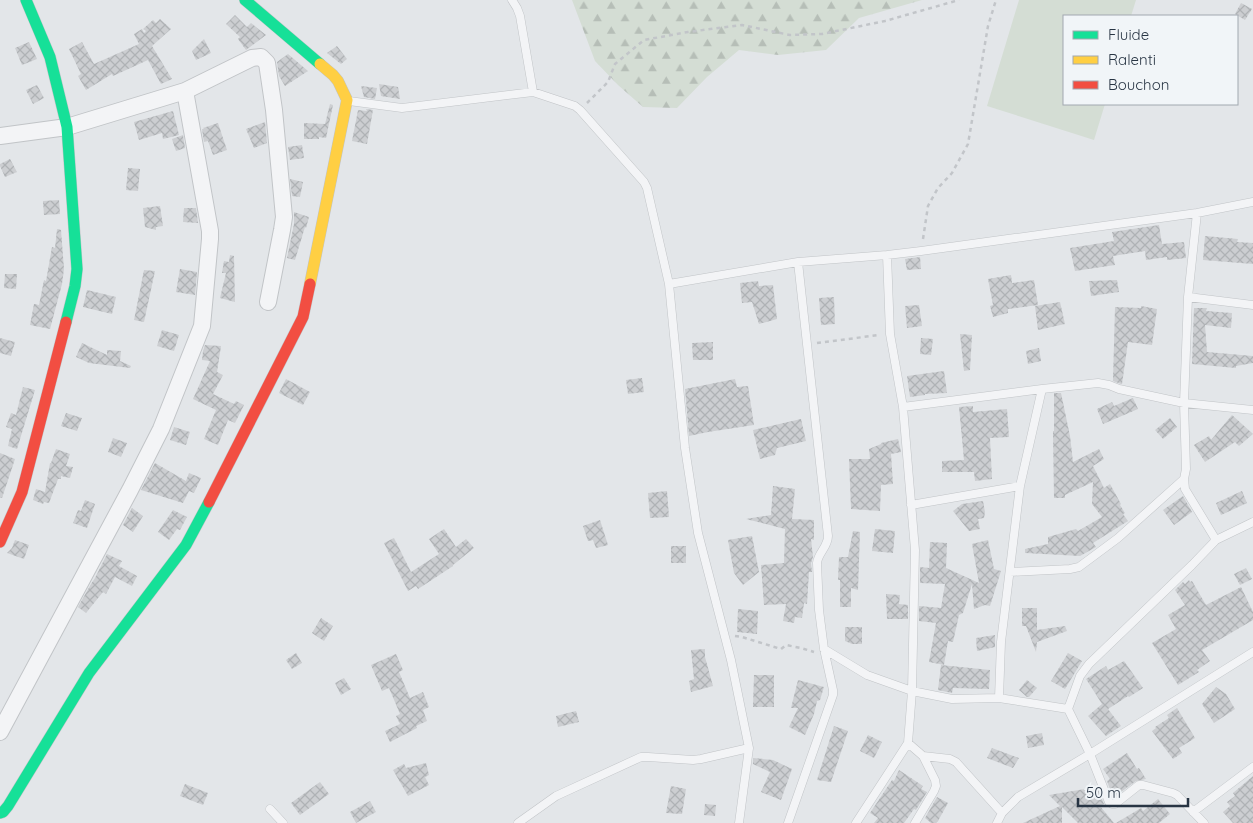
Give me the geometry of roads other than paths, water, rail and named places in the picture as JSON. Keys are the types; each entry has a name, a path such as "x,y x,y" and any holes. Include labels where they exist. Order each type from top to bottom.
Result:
{"street":[{"path":"0,542 22,492 75,286 77,269 67,127 50,57 26,0"},
{"path":"0,813 8,806 88,673 194,532 304,317 347,100 333,75 245,0"},
{"path":"0,136 67,127 185,91 252,58 262,57 267,63 274,110 284,217 268,302"},
{"path":"0,732 161,429 202,326 210,231 185,91"}],"lane":[{"path":"512,0 518,8 520,16 533,92"},
{"path":"347,100 402,108 533,92 570,104 580,110 644,182 670,284 685,448 698,533 733,669 749,748 739,823"},
{"path":"670,284 798,262 886,255 1197,213 1253,202"},
{"path":"1197,213 1188,297 1184,403 1186,470 1184,479 1185,489 1216,540"},
{"path":"856,823 908,742 912,691 915,550 902,407 890,334 886,255"},
{"path":"788,823 833,695 824,652 819,610 817,560 828,542 828,536 798,262"},
{"path":"1188,297 1253,305"},
{"path":"902,407 1042,389 1098,384 1184,403 1253,410"},
{"path":"999,698 1000,642 1020,486 1042,389"},
{"path":"1010,572 1074,569 1079,567 1118,538 1184,479"},
{"path":"911,505 1020,486"},
{"path":"1204,823 1177,795 1143,785 1139,785 1115,804 1109,802 1090,754 1068,709 1084,669 1216,540 1253,522"},
{"path":"824,652 867,675 912,691 952,699 999,698 1068,709"},
{"path":"997,823 1002,813 1018,797 1253,652"},
{"path":"908,742 923,756 936,780 934,791 915,823"},
{"path":"518,823 563,793 641,757 693,760 749,748"},
{"path":"923,756 950,759 956,762 1002,813"},
{"path":"1194,812 1253,767"},
{"path":"270,809 283,823"}]}
